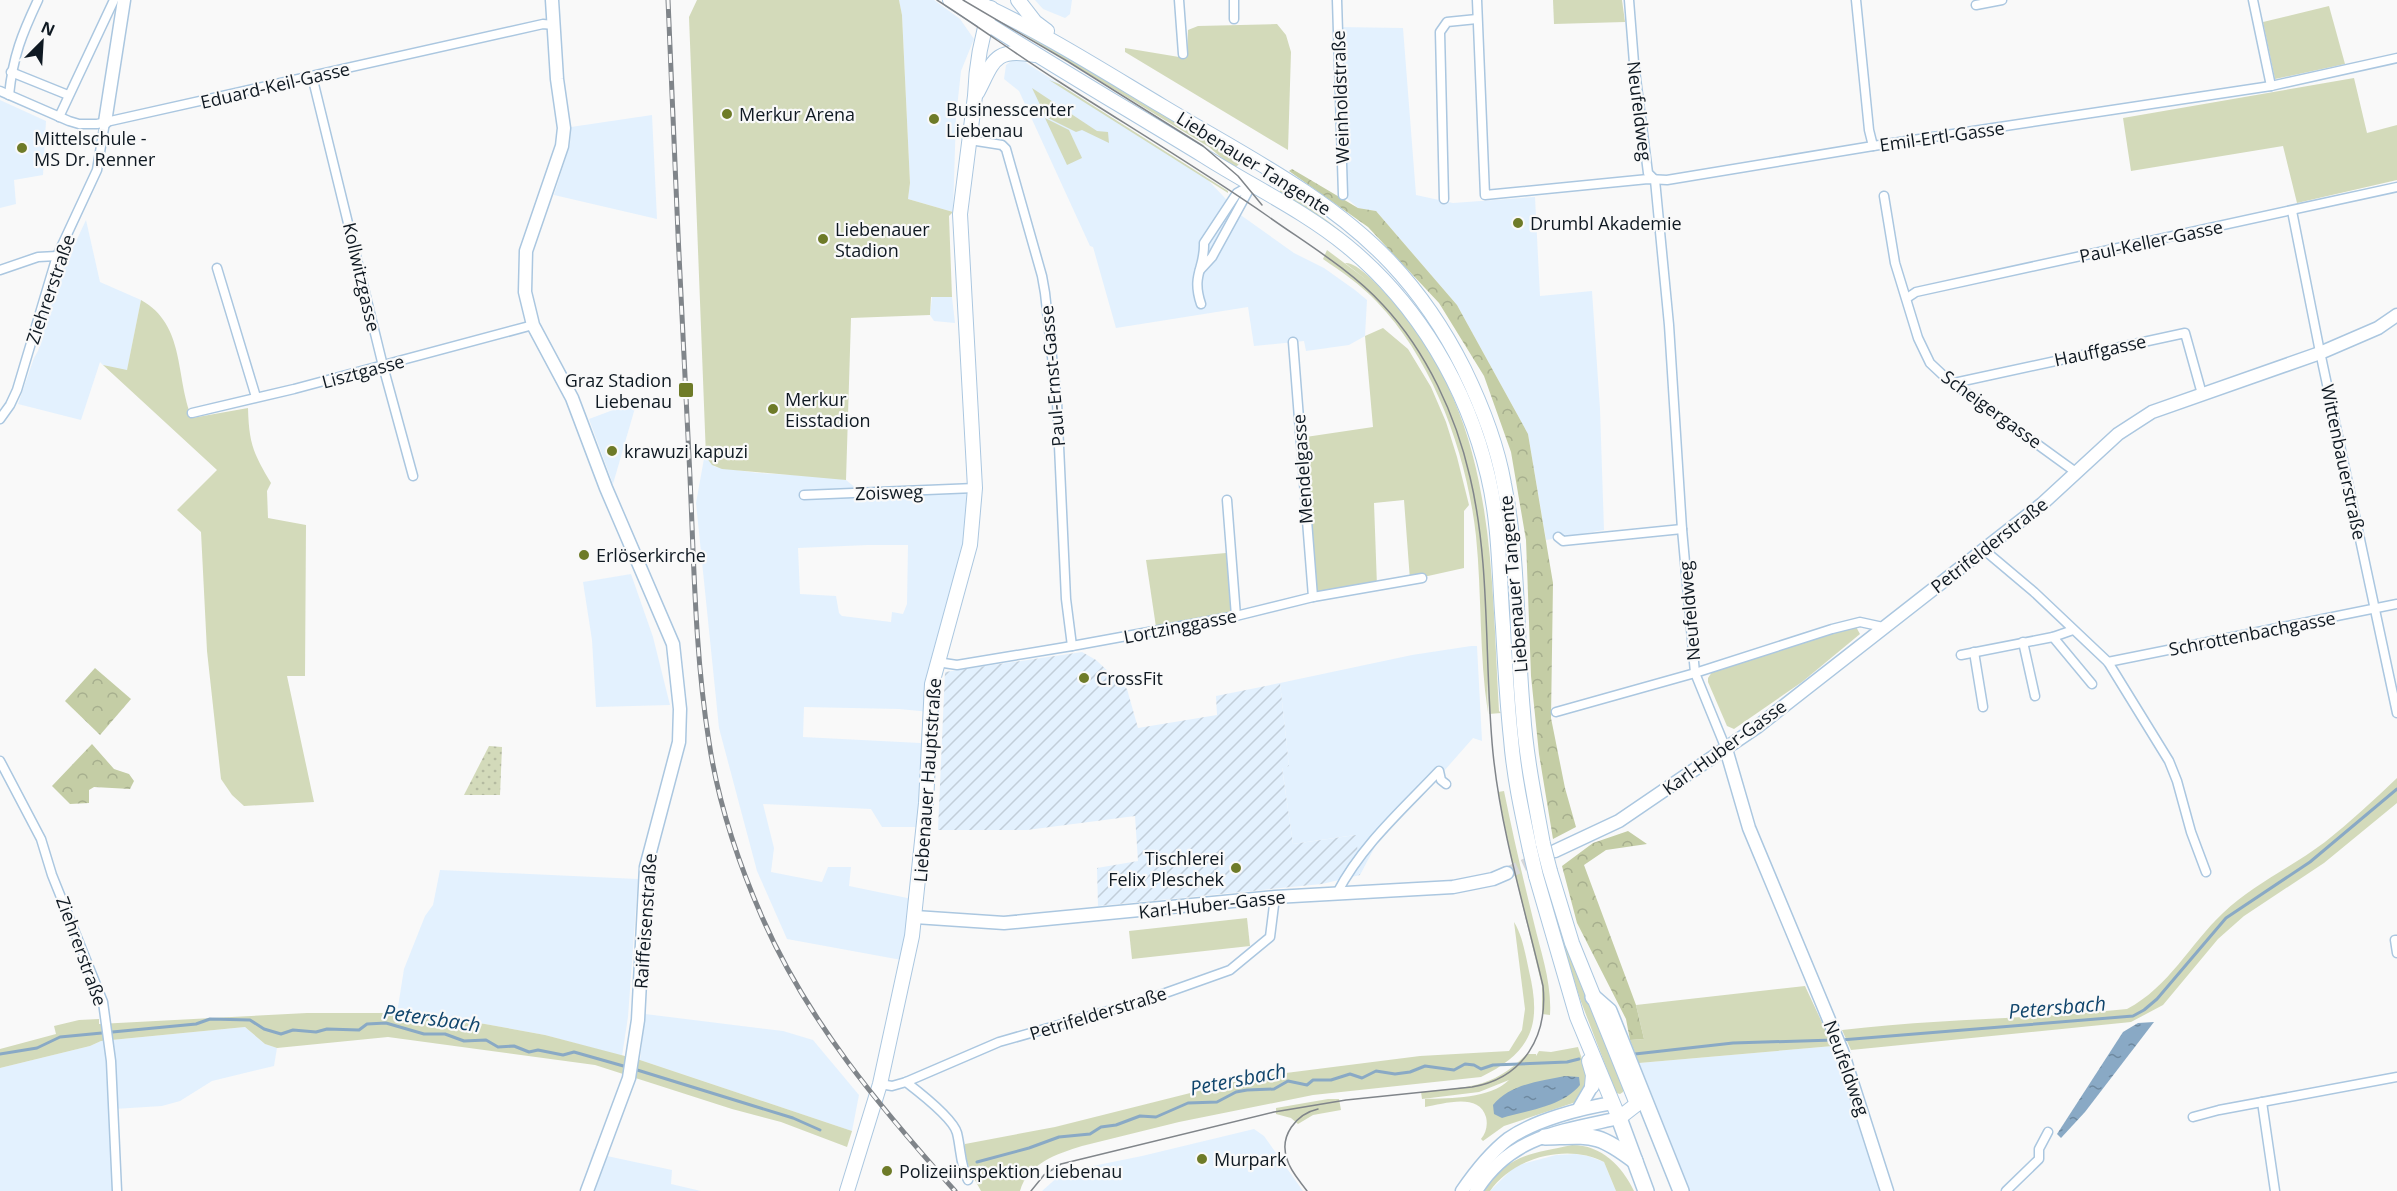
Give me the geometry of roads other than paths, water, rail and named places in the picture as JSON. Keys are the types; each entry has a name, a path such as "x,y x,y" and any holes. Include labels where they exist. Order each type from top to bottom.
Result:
{"highway":[{"path":"1593,997 1609,1011 1681,1191"},
{"path":"1637,1104 1670,1191"},
{"path":"1616,1110 1646,1191"},
{"path":"1545,1137 1596,1137 1610,1143 1635,1161"}],"main road":[{"path":"105,122 124,0"},
{"name":"Raiffeisenstraße","path":"552,0 563,138 555,169 526,251 525,292 533,325 572,398 606,488 673,644 677,672 679,742 647,860 638,1020 632,1056 628,1078 587,1191"},
{"name":"Liebenauer Tangente","path":"950,0 1253,184 1347,246 1404,304 1446,366 1471,419 1488,475 1495,513 1511,741 1517,786 1530,850 1559,958 1584,1036 1616,1110"},
{"name":"Liebenauer Tangente","path":"972,0 992,4 1072,51 1263,166 1334,213 1392,263 1419,295 1439,324 1478,398 1493,439 1504,483 1509,516 1523,721 1529,772 1549,847 1550,871 1572,943 1637,1104"},
{"path":"1018,0 1035,22 1072,51"},
{"name":"Liebenauer Hauptstraße","path":"847,1191 880,1084 915,917 926,803 932,684 970,544 975,488 960,253 960,214 976,78 986,23 992,4"},
{"path":"975,96 991,63 997,58 1024,53 1042,57"},
{"path":"1253,184 1263,166"},
{"name":"Petrifelderstraße","path":"1883,627 2042,504 2118,434 2152,412 2320,353 2378,328 2397,315"},
{"name":"Karl-Huber-Gasse","path":"1549,847 1619,821 1726,749 1883,627"},
{"name":"Neufeldweg","path":"1726,749 1749,828 1834,1030 1860,1099 1887,1191"},
{"name":"Karl-Huber-Gasse","path":"915,917 1004,923 1275,897 1453,887 1493,879 1507,873"},
{"path":"1578,1110 1592,1086 1593,1075 1584,1036"},
{"path":"1462,1191 1491,1154 1509,1138 1542,1122 1578,1110 1629,1112 1637,1104"},
{"path":"1476,1191 1485,1176 1505,1157 1532,1141 1616,1110"}],"street":[{"path":"9,94 18,41 38,0"},
{"path":"59,117 114,0"},
{"path":"1179,0 1182,54"},
{"path":"1234,0 1234,19"},
{"name":"Weinholdstraße","path":"1337,0 1343,195"},
{"path":"1444,199 1440,32 1447,21 1477,19 1477,0"},
{"name":"Neufeldweg","path":"1629,0 1634,63 1648,173 1655,180 1669,325 1682,529 1695,672 1726,749"},
{"path":"1856,0 1869,130 1873,146"},
{"path":"1976,5 2002,0"},
{"path":"2253,0 2271,86"},
{"name":"Emil-Ertl-Gasse","path":"1477,19 1485,195 1648,179 1667,180 1873,146 2271,86 2397,58"},
{"name":"Eduard-Keil-Gasse","path":"0,92 78,124 105,122 543,24 553,25"},
{"path":"11,72 68,95"},
{"name":"Kollwitzgasse","path":"312,76 383,366 413,476"},
{"name":"Ziehrerstraße","path":"0,419 17,390 57,256 97,170 105,122"},
{"name":"Paul-Ernst-Gasse","path":"970,140 1002,145 1006,149 1044,283 1057,402 1066,599 1072,646"},
{"path":"1201,304 1197,288 1198,273 1212,256 1253,184"},
{"name":"Paul-Keller-Gasse","path":"1907,298 1916,292 2397,187"},
{"name":"Scheigergasse","path":"1884,196 1895,263 1918,338 1930,363 2077,473"},
{"name":"Wittenbauerstraße","path":"2292,211 2397,713"},
{"path":"0,270 38,257 57,256"},
{"path":"218,268 256,397"},
{"name":"Lisztgasse","path":"192,413 383,366 533,325"},
{"name":"Hauffgasse","path":"1954,383 2185,333 2202,394"},
{"name":"Mendelgasse","path":"1293,342 1313,597"},
{"name":"Zoisweg","path":"804,495 975,488"},
{"path":"1227,500 1236,616"},
{"path":"1558,537 1563,541 1682,529"},
{"path":"1983,549 2034,592 2108,662 2169,761 2206,872"},
{"name":"Lortzinggasse","path":"937,662 957,665 1072,646 1236,616 1313,597 1422,578"},
{"name":"Schrottenbachgasse","path":"2108,662 2397,604"},
{"path":"1556,712 1860,622 1883,627"},
{"path":"1961,655 2053,637 2073,630"},
{"path":"2053,637 2092,684"},
{"path":"2023,642 2035,696"},
{"path":"1974,652 1983,707"},
{"name":"Ziehrerstraße","path":"0,761 41,839 52,875 103,1002 109,1040 117,1191"},
{"path":"1337,894 1380,830 1439,771 1441,780 1446,784"},
{"name":"Petrifelderstraße","path":"880,1084 892,1086 906,1082 999,1042 1143,1001 1230,970 1270,937 1275,897"},
{"path":"2397,940 2395,940 2397,953"},
{"path":"2193,1117 2397,1077"},
{"path":"906,1082 946,1117 957,1130 963,1171 968,1180"},
{"path":"2262,1102 2275,1191"},
{"path":"2006,1191 2039,1159 2039,1149 2048,1132"}],"water":[{"path":"2154,1022 2085,1112 2061,1138 2057,1134 2123,1032 2138,1023"},
{"path":"1565,1076 1579,1077 1580,1085 1564,1098 1544,1107 1502,1118 1494,1114 1493,1105 1508,1092 1526,1084"}],"waterway":[{"name":"Petersbach","path":"1841,1040 2133,1016 2157,999 2226,918 2310,862 2397,789"},
{"name":"Petersbach","path":"0,1054 37,1048 60,1037 196,1024 210,1019 250,1020 264,1029 281,1034 293,1030 316,1032 327,1029 359,1030 367,1024 386,1023 424,1034 445,1034 464,1041 486,1040 498,1047 514,1046 529,1052 538,1050 563,1055 574,1052 627,1067"},
{"name":"Petersbach","path":"1635,1054 1733,1043 1834,1040"},
{"name":"Petersbach","path":"977,1162 1059,1137 1090,1134 1101,1127 1116,1125 1140,1116 1156,1117 1188,1103 1217,1102 1236,1092 1274,1089 1288,1081 1307,1085 1313,1080 1331,1080 1350,1074 1362,1078 1376,1071 1395,1074 1410,1072 1425,1066 1454,1070 1465,1064 1481,1069 1493,1065 1567,1062 1579,1059"},
{"name":"Petersbach","path":"634,1069 793,1118 820,1130"}],"tunnel":[{"path":"1507,873 1554,851"}],"tram line":[{"path":"937,0 1217,182 1328,258 1357,280 1383,305 1399,323 1426,364 1457,431 1477,510 1484,579 1490,719 1497,783 1508,841 1543,986 1544,1004 1541,1022 1529,1052 1519,1064 1490,1082 1472,1087 1346,1100 1274,1112 1061,1164 1044,1175 1031,1191"},
{"path":"963,0 1067,61 1203,146 1238,176 1262,205"},
{"path":"1307,1191 1288,1163 1285,1142 1287,1134 1296,1121 1318,1109"}],"railway":[{"path":"668,0 697,636 704,707 718,787 737,853 753,896 780,955 801,992 873,1095 955,1191"}],"place":[{"name":"Merkur Arena","path":"727,114"},
{"name":"Businesscenter Liebenau","path":"934,119"},
{"name":"Mittelschule - MS Dr. Renner","path":"22,148"},
{"name":"Drumbl Akademie","path":"1518,223"},
{"name":"Liebenauer Stadion","path":"823,239"},
{"name":"Graz Stadion Liebenau","path":"686,390"},
{"name":"Merkur Eisstadion","path":"773,409"},
{"name":"krawuzi kapuzi","path":"612,451"},
{"name":"Erlöserkirche","path":"584,555"},
{"name":"CrossFit","path":"1084,678"},
{"name":"Tischlerei Felix Pleschek","path":"1236,868"},
{"name":"Murpark","path":"1202,1159"},
{"name":"Polizeiinspektion Liebenau","path":"887,1171"}]}
